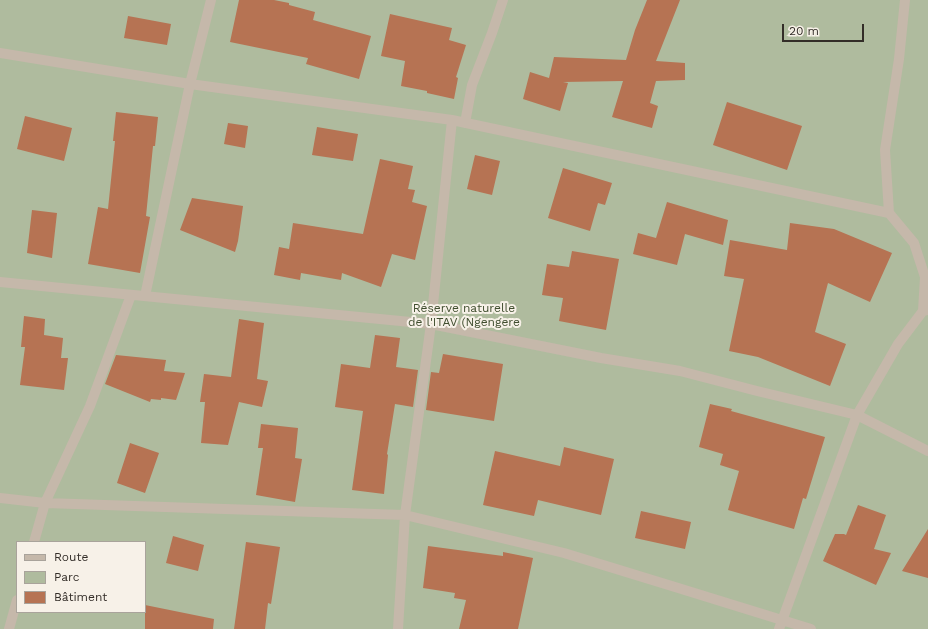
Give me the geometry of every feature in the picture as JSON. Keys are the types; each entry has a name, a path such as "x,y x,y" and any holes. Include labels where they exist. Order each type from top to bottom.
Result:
{"street":[{"path":"145,296 190,84 211,0"},
{"path":"465,123 472,85 503,0"},
{"path":"781,624 857,415 898,344 925,310 925,277 914,243 889,213 885,150 899,59 905,0"},
{"path":"0,54 190,84 452,120 889,213"},
{"path":"398,629 405,515 431,324 452,120"},
{"path":"0,282 431,324 600,358 680,371 857,415 928,451"},
{"path":"34,541 45,503 90,406 131,295"},
{"path":"0,498 45,503 405,515 564,553 676,586 781,624 811,629"},
{"path":"9,629 16,604"}],"green space":[{"name":"Réserve naturelle de l'ITAV (Ngengere","path":"0,0 928,0 928,629 0,629"}],"building":[{"path":"239,0 274,0 289,3 289,5 315,12 313,20 371,36 359,79 306,64 308,58 230,42"},
{"path":"647,0 680,0 656,61 685,63 685,80 656,81 650,103 658,106 652,128 612,117 623,81 563,82 568,83 560,111 523,99 530,72 549,78 554,57 626,60 635,30"},
{"path":"390,14 452,28 449,40 466,45 456,77 458,78 454,99 427,93 427,91 401,86 405,61 381,56"},
{"path":"128,16 171,24 167,45 124,38"},
{"path":"727,102 802,126 787,170 713,145"},
{"path":"116,112 158,117 155,146 153,146 146,216 150,217 140,273 88,264 98,207 108,209 115,141 113,141"},
{"path":"25,116 72,128 64,161 17,149"},
{"path":"228,123 248,126 245,148 224,144"},
{"path":"317,127 358,134 353,161 312,155"},
{"path":"475,155 500,161 492,195 467,189"},
{"path":"380,159 413,166 408,189 415,190 412,202 427,206 415,260 392,254 381,287 342,273 341,280 301,273 300,280 274,275 279,247 289,249 293,223 363,234"},
{"path":"563,168 612,183 605,205 598,203 590,231 548,218"},
{"path":"192,198 243,206 235,252 180,230"},
{"path":"667,202 728,220 723,245 685,234 677,265 633,254 638,233 656,238"},
{"path":"32,210 57,213 52,258 27,253"},
{"path":"790,223 834,229 892,253 870,302 828,283 815,332 846,344 830,386 758,357 729,351 744,279 724,276 730,240 787,250"},
{"path":"572,251 619,259 606,330 559,321 563,298 542,295 547,264 569,267"},
{"path":"24,316 45,319 44,335 63,338 61,358 68,358 64,390 20,385 25,347 21,347"},
{"path":"239,319 264,323 257,379 268,381 262,407 239,402 228,445 201,443 205,402 200,402 204,374 231,377"},
{"path":"375,335 400,338 396,367 418,370 413,407 395,404 387,454 384,494 352,490 363,411 335,407 341,364 370,368"},
{"path":"443,354 503,364 494,421 426,410 431,372 439,373"},
{"path":"116,355 166,360 164,371 185,373 176,400 161,398 161,400 151,399 150,402 105,384"},
{"path":"710,404 732,409 731,411 825,437 806,499 803,498 794,529 728,510 739,471 720,465 723,454 699,447"},
{"path":"261,424 298,428 295,458 302,459 295,502 256,495 263,448 258,448"},
{"path":"130,443 159,453 145,493 117,483"},
{"path":"564,447 614,459 601,515 538,500 534,516 483,505 495,451 560,466"},
{"path":"858,505 886,515 874,549 891,553 876,585 823,561 835,534 846,535"},
{"path":"641,511 691,522 685,549 635,538"},
{"path":"928,529 928,578 902,571"},
{"path":"173,536 204,545 198,571 166,563"},
{"path":"246,542 280,547 271,604 268,603 265,629 234,629"},
{"path":"428,546 503,556 503,552 533,558 518,629 459,629 466,600 454,598 455,593 423,588"},
{"path":"146,605 214,619 213,629 145,629"}]}
